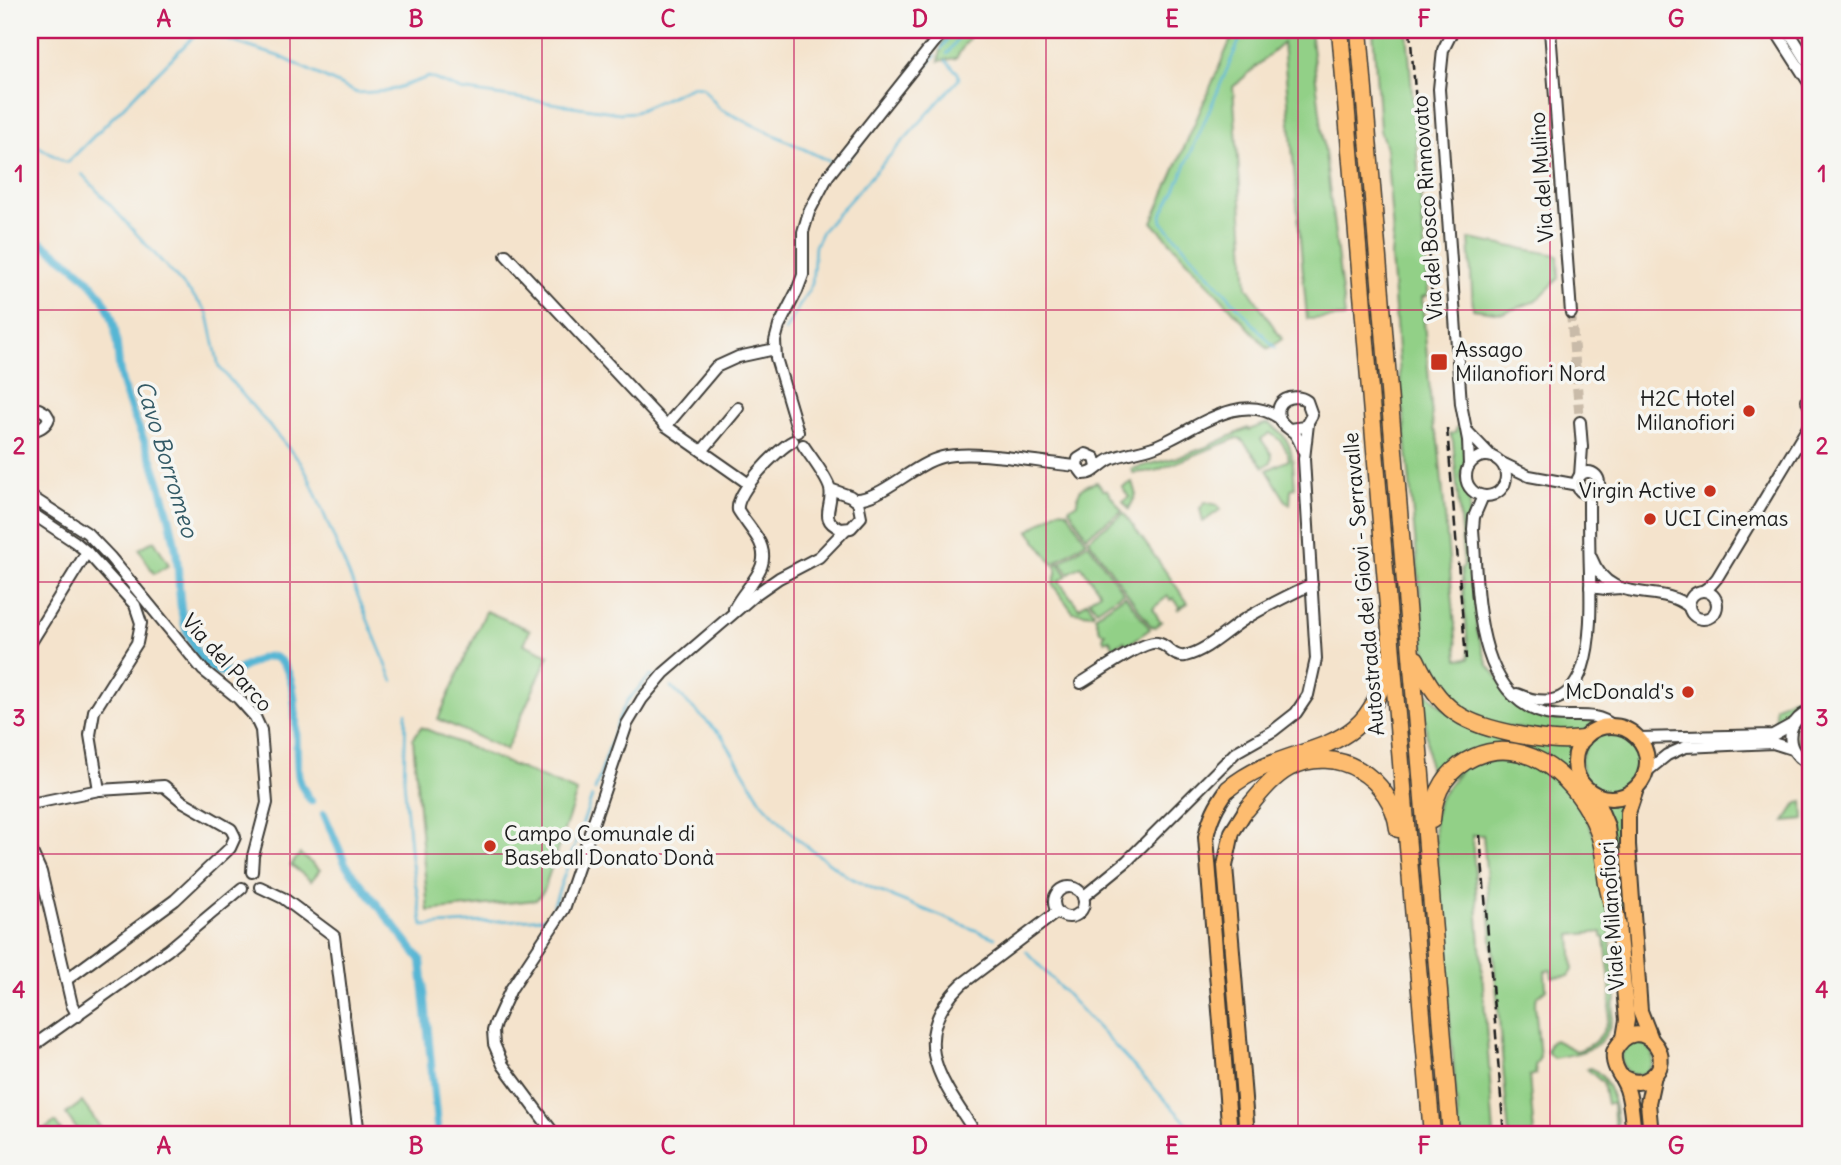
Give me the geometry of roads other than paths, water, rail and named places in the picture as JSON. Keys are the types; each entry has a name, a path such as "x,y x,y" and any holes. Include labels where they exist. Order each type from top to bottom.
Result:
{"highway":[{"name":"Autostrada dei Giovi - Serravalle","path":"1340,30 1432,1135"},
{"name":"Autostrada dei Giovi - Serravalle","path":"1359,30 1451,1135"},
{"path":"1228,789 1255,770 1340,739 1366,718 1382,682 1390,639"},
{"path":"1411,647 1433,692 1458,715 1478,725 1530,737 1565,742 1583,739"},
{"path":"1428,861 1434,804 1450,773 1465,761 1489,752 1510,751 1525,754 1563,777 1592,817 1605,855 1607,883 1618,926"},
{"path":"1246,810 1278,775 1310,761 1327,760 1347,764 1364,772 1378,784 1391,803 1398,826 1406,913 1422,1009"}],"main road":[{"path":"1583,739 1596,729 1613,726 1627,730 1639,738 1647,754 1646,772"},
{"name":"Viale Milanofiori","path":"1583,739 1576,756 1576,771 1585,788 1594,794 1608,826 1627,1020 1624,1038"},
{"name":"Viale Milanofiori","path":"1646,772 1636,789 1628,813 1628,845 1640,1011 1651,1039"},
{"path":"1228,789 1209,820 1206,837 1230,1135"},
{"path":"1594,794 1616,799 1636,789"},
{"path":"1246,810 1232,832 1225,866 1247,1135"},
{"path":"1634,1135 1631,1102 1626,1086 1615,1068 1614,1052 1624,1038 1642,1035 1651,1039 1661,1056 1648,1102 1651,1135"},
{"path":"1620,1075 1633,1082 1640,1082 1654,1075"}],"street":[{"path":"831,544 832,524 828,517 830,489 798,439 775,349 779,326 803,275 803,232 816,196 840,160 944,30"},
{"name":"Via del Bosco Rinnovato","path":"1453,30 1443,50 1438,89 1454,323 1464,428 1468,440 1467,484 1471,490 1483,496"},
{"path":"1775,30 1811,86"},
{"path":"1788,30 1811,67"},
{"name":"Via del Mulino","path":"1549,32 1571,313"},
{"path":"506,255 666,426 749,484"},
{"path":"666,426 708,373 726,361 775,349"},
{"path":"1695,598 1717,578 1811,416 1807,401 1811,390"},
{"path":"1083,897 1127,861 1236,752 1287,721 1304,704 1313,681 1316,659 1304,453 1312,415 1311,405 1298,396 1293,396 1283,402 1278,412 1279,418"},
{"path":"702,452 738,408"},
{"path":"30,415 39,409 49,418 41,428 30,432"},
{"path":"555,1135 496,1053 493,1031 511,989 564,909 615,758 635,710 664,673 767,585 819,557 846,529 859,521 861,512 878,493 920,465 945,457 976,456 1077,466 1080,457 1090,454 1095,458 1097,467 1117,456 1152,447 1231,411 1260,409 1270,411 1295,434 1304,453"},
{"path":"1580,422 1582,447 1579,480 1581,491 1589,494 1599,485 1582,447"},
{"path":"1290,429 1300,429 1308,424"},
{"path":"1464,428 1471,439 1492,456 1529,476 1579,480"},
{"path":"731,615 759,573 764,560 758,539 743,520 737,504 740,496 781,449 798,439"},
{"path":"1469,465 1479,457 1492,456"},
{"path":"1502,463 1506,475 1503,486"},
{"path":"1579,480 1585,472 1594,474"},
{"path":"1529,476 1503,486 1494,494 1483,496 1474,517 1482,628 1490,660 1506,687 1530,708 1547,715 1582,715 1606,719 1613,726"},
{"path":"830,489 860,499 878,493"},
{"path":"1506,687 1519,695 1543,702 1551,701 1573,688 1580,677 1585,663 1591,623 1589,494"},
{"name":"Via del Parco","path":"30,496 87,533 204,670 238,698 255,717 261,730 267,803 253,856 252,872"},
{"path":"830,504 836,497 850,497"},
{"path":"850,497 861,512"},
{"path":"30,512 87,552 135,605 141,623 137,643 94,711 90,735 99,790"},
{"path":"832,524 846,529"},
{"path":"1589,551 1605,581 1621,588 1677,600 1711,593 1716,598"},
{"path":"30,644 34,629 87,552"},
{"path":"1695,598 1696,617 1709,618 1717,610 1714,587 1717,578"},
{"path":"1590,587 1605,581"},
{"path":"1082,683 1129,653 1152,643 1159,643 1177,655 1186,655 1312,584"},
{"path":"1590,587 1621,588"},
{"path":"1792,749 1790,732 1793,724 1799,717 1811,711"},
{"path":"1639,738 1773,735 1793,724"},
{"name":"Viale Milanofiori","path":"1646,772 1667,755 1685,747 1773,743 1792,749 1801,760 1811,764"},
{"path":"30,804 99,790 164,786 182,801 231,829 235,837 230,848 175,900 66,979"},
{"path":"30,848 41,872 72,1005 78,1016"},
{"path":"252,872 260,877 260,887 253,893 247,892 240,883 241,877 252,872"},
{"path":"260,887 283,898 334,936 359,1135"},
{"path":"1062,887 1075,887 1083,897 1083,907 1076,915 1066,917 1057,912 1053,898 1062,887"},
{"path":"30,1048 168,950 242,888"},
{"path":"977,1135 939,1075 934,1057 936,1023 951,995 962,984 1057,912"}],"waterway":[{"path":"196,30 281,57 357,93 388,91 429,77 461,90 620,113 635,112 693,86 702,87 720,109 833,163"},
{"path":"941,49 954,30"},
{"path":"947,54 964,30"},
{"path":"1244,30 1175,190 1161,215 1162,222 1275,348"},
{"path":"30,141 68,162 199,31"},
{"path":"843,165 936,55"},
{"path":"785,331 812,284 815,246 822,231 959,79 958,73 946,61"},
{"path":"82,174 204,308 208,315 219,367 301,463 393,681"},
{"name":"Cavo Borromeo","path":"30,235 83,275 107,306 115,333 124,389 163,493 177,556 180,601 188,634 201,658 213,670 225,673 270,657 279,660 287,669 296,716 299,778 311,801"},
{"path":"595,790 627,701 653,676"},
{"path":"671,687 722,736 762,802 797,839 847,876 995,938"},
{"path":"406,713 404,780 411,859 423,926 546,918 550,915 592,797"},
{"name":"Cavo Borromeo","path":"324,814 346,865 421,960 438,1135"},
{"path":"1026,951 1198,1135"}],"tunnel":[{"path":"1571,313 1580,422"}],"railway":[{"path":"1410,30 1432,296"},
{"path":"1447,428 1466,659"},
{"path":"1480,835 1504,1135"}],"place":[{"name":"Assago Milanofiori Nord","path":"1439,362"},
{"name":"H2C Hotel Milanofiori","path":"1749,411"},
{"name":"Virgin Active","path":"1710,491"},
{"name":"UCI Cinemas","path":"1650,519"},
{"name":"McDonald's","path":"1688,692"},
{"name":"Campo Comunale di Baseball Donato Donà","path":"490,846"}]}
